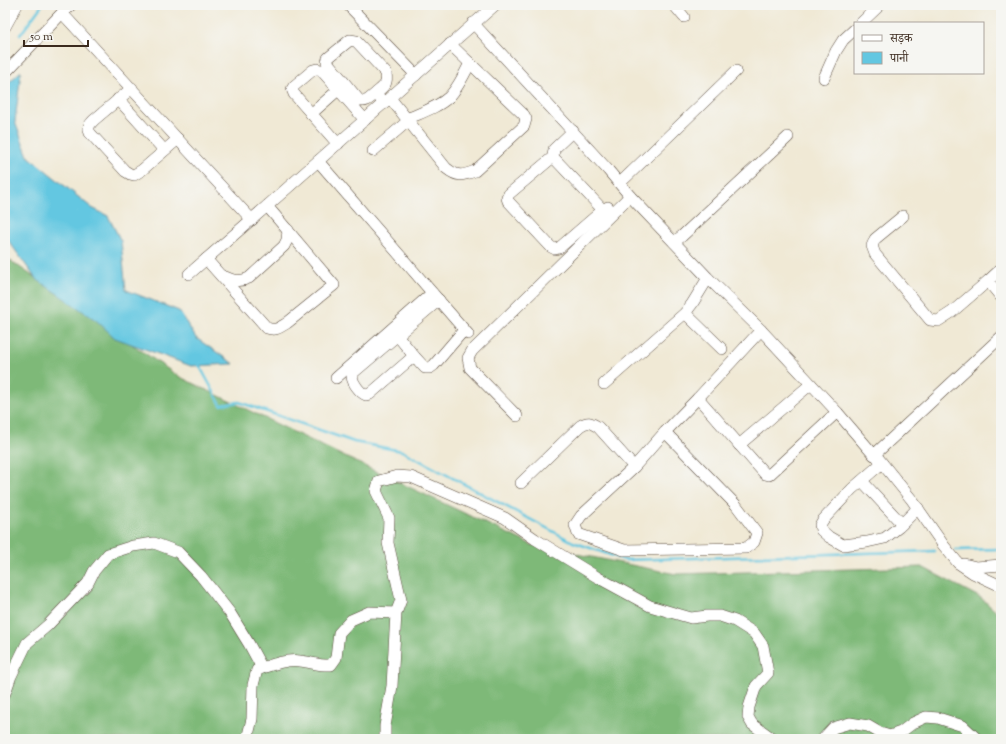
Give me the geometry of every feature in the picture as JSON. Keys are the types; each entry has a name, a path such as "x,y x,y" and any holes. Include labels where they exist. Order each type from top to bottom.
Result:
{"street":[{"path":"5,27 16,5"},
{"path":"5,73 71,5"},
{"path":"348,5 416,75"},
{"path":"189,274 495,5"},
{"path":"674,5 684,17"},
{"path":"862,22 880,5"},
{"path":"62,13 252,220"},
{"path":"473,23 629,194 708,278 761,330 837,412 912,500 944,546 958,563 973,573 1001,586"},
{"path":"824,78 836,51 843,40 854,29"},
{"path":"350,40 356,41 386,73 386,85 376,93 368,100 359,100 329,64 328,58 350,40"},
{"path":"376,93 408,120 446,168 451,172 459,175 475,171 524,126 526,119 524,115 450,44"},
{"path":"373,151 408,120 448,98 455,90 470,63"},
{"path":"338,144 294,94 292,89 294,86 313,70 321,70 365,120"},
{"path":"620,183 736,71"},
{"path":"132,88 89,125 90,133 125,171 134,175 178,139"},
{"path":"311,114 338,90"},
{"path":"118,99 164,150"},
{"path":"573,131 554,149 553,157 509,194 507,198 508,201 551,248 555,249 559,248 603,210 629,194"},
{"path":"674,242 788,137"},
{"path":"553,157 603,210"},
{"path":"318,161 466,332 430,368 425,368 397,335"},
{"path":"517,416 470,368 468,358 472,351 629,194"},
{"path":"206,259 266,328 273,330 287,323 334,285 267,206"},
{"path":"903,216 875,239 872,246 875,254 930,320 938,320 952,312 1001,269"},
{"path":"220,275 235,281 243,281 249,278 284,246 287,240 288,230"},
{"path":"604,384 685,313 708,278"},
{"path":"988,281 1001,297"},
{"path":"414,356 370,394 363,394 352,380 354,373 397,335 436,297"},
{"path":"336,378 436,297"},
{"path":"685,313 722,349"},
{"path":"665,432 736,505 757,533 754,542 746,548 624,550 578,534 574,525 634,467 665,432 761,330"},
{"path":"874,455 1001,337"},
{"path":"739,445 811,384"},
{"path":"698,398 765,474 769,475 837,412"},
{"path":"521,483 585,422 591,423 598,427 634,467"},
{"path":"882,463 852,489 822,520 820,525 821,530 829,537 843,545 885,538 918,508"},
{"path":"385,739 385,726 392,686 396,613 401,600 388,543 389,518 376,491 379,481 396,476 412,477 505,518 535,539 597,577 650,606 691,618 720,616 735,621 754,633 763,646 768,673 756,686 749,707 748,717 752,724 773,739"},
{"path":"862,481 902,524"},
{"path":"5,693 11,676 27,643 48,625 88,583 94,572 108,554 133,546 154,543 178,552 200,576 230,613 262,668"},
{"path":"958,563 976,567 1001,565"},
{"path":"247,739 252,719 253,685 257,670 282,661 299,661 324,666 331,665 336,658 339,633 351,620 369,612 396,613"},
{"path":"823,739 833,728 850,723 868,726 880,733 890,736 901,732 913,723 926,717 938,718 963,726 977,739"}],"green space":[{"path":"5,257 178,376 532,545 676,574 922,567 981,598 1001,616 1001,739 5,739"}],"water":[{"path":"21,71 15,122 28,156 92,208 108,216 121,241 126,290 179,311 196,338 234,364 191,366 115,338 97,321 36,279 5,236 5,88 6,85"}],"waterway":[{"path":"20,35 42,5"},
{"path":"199,365 221,405 239,402 354,442 402,451 573,542 625,560 935,551"},
{"path":"955,550 1001,549"}]}
